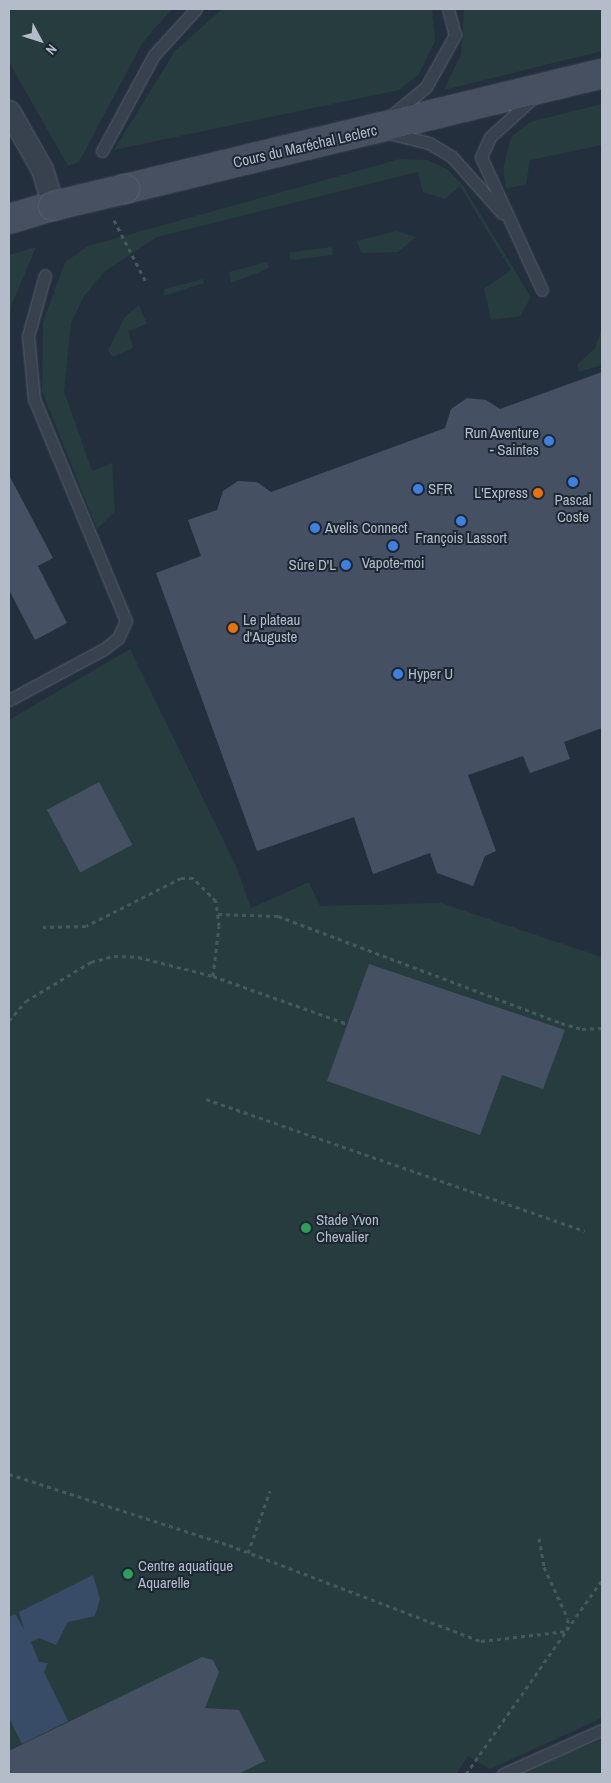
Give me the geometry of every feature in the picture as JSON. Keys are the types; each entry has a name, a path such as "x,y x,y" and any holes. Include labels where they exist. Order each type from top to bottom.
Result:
{"main road":[{"name":"Cours du Maréchal Leclerc","path":"9,219 53,206 602,74"}],"street":[{"path":"9,111 42,169 53,206"}],"lane":[{"path":"102,151 154,55 196,9"},
{"path":"374,129 426,87 455,35 448,9"},
{"path":"542,290 481,157 490,137 543,88"},
{"path":"374,129 428,143 452,157 509,221"},
{"path":"9,700 104,649 118,638 126,621 34,399 28,336 45,275"},
{"path":"503,1774 602,1730"}],"path":[{"path":"113,192 145,280"},
{"path":"43,927 86,926 181,878 193,878 207,888 218,914 213,976"},
{"path":"218,914 278,916 561,1023 582,1029 602,1028"},
{"path":"9,1021 11,1013 91,962 114,956 138,957 213,976 348,1024"},
{"path":"206,1098 585,1231"},
{"path":"9,1474 248,1553 481,1641 567,1631"},
{"path":"248,1553 270,1491"},
{"path":"539,1538 544,1567 568,1619 567,1631"},
{"path":"466,1774 602,1580"}],"green space":[{"path":"9,9 172,9 143,42 79,162 68,166 9,62"},
{"path":"222,9 432,9 435,41 419,74 399,90 114,150 175,51"},
{"path":"464,9 602,9 602,51 444,90 461,54"},
{"path":"602,104 602,145 530,160 526,184 506,189 503,169 511,137 530,122"},
{"path":"400,159 427,160 447,169 462,184 531,297 520,316 491,320 484,289 511,270 460,186 445,199 423,192 418,172 157,237 105,271 84,296 71,323 64,391 92,471 112,463 115,511 97,529 42,391 43,322 65,262 88,246"},
{"path":"396,231 416,237 398,252 361,253 357,241"},
{"path":"36,247 11,306 9,339 9,255"},
{"path":"332,247 333,255 290,260 289,252"},
{"path":"267,262 269,268 231,283 229,272"},
{"path":"203,279 204,283 164,296 164,289"},
{"path":"139,305 147,324 128,331 133,348 113,357 108,350 125,317"},
{"path":"602,328 602,365 579,372 577,365 595,348"},
{"name":"Stade Yvon Chevalier","path":"130,649 236,866 251,908 309,882 320,906 441,903 602,957 602,1718 490,1769 468,1756 456,1774 9,1774 9,720"},
{"path":"602,1740 602,1774 518,1774 547,1761"}],"water":[{"path":"93,1575 100,1599 95,1616 68,1622 56,1645 39,1638 31,1642 39,1662 48,1663 44,1672 68,1721 22,1744 9,1718 9,1617 15,1614 24,1629 19,1612"}],"building":[{"name":"Hyper U","path":"602,372 602,728 564,742 570,759 530,773 523,756 468,775 496,851 485,856 473,886 437,873 430,853 373,874 354,817 257,851 156,573 201,556 188,520 217,510 223,491 238,481 257,482 271,492 445,428 451,409 467,398 486,400 500,409"},
{"path":"9,475 53,558 38,566 67,623 35,640 9,590"},
{"path":"99,782 132,845 80,872 47,810"},
{"path":"369,964 565,1030 543,1089 502,1075 480,1135 327,1081"},
{"path":"202,1657 213,1660 219,1672 205,1708 239,1710 265,1761 238,1774 9,1774 9,1751"}],"place":[{"name":"Run Aventure - Saintes","path":"549,441"},
{"name":"Pascal Coste","path":"573,482"},
{"name":"SFR","path":"418,489"},
{"name":"L'Express","path":"538,493"},
{"name":"François Lassort","path":"461,521"},
{"name":"Avelis Connect","path":"315,528"},
{"name":"Vapote-moi","path":"393,546"},
{"name":"Sûre D'L","path":"346,565"},
{"name":"Le plateau d'Auguste","path":"233,628"},
{"name":"Hyper U","path":"398,674"},
{"name":"Stade Yvon Chevalier","path":"306,1228"},
{"name":"Centre aquatique Aquarelle","path":"128,1574"}]}
